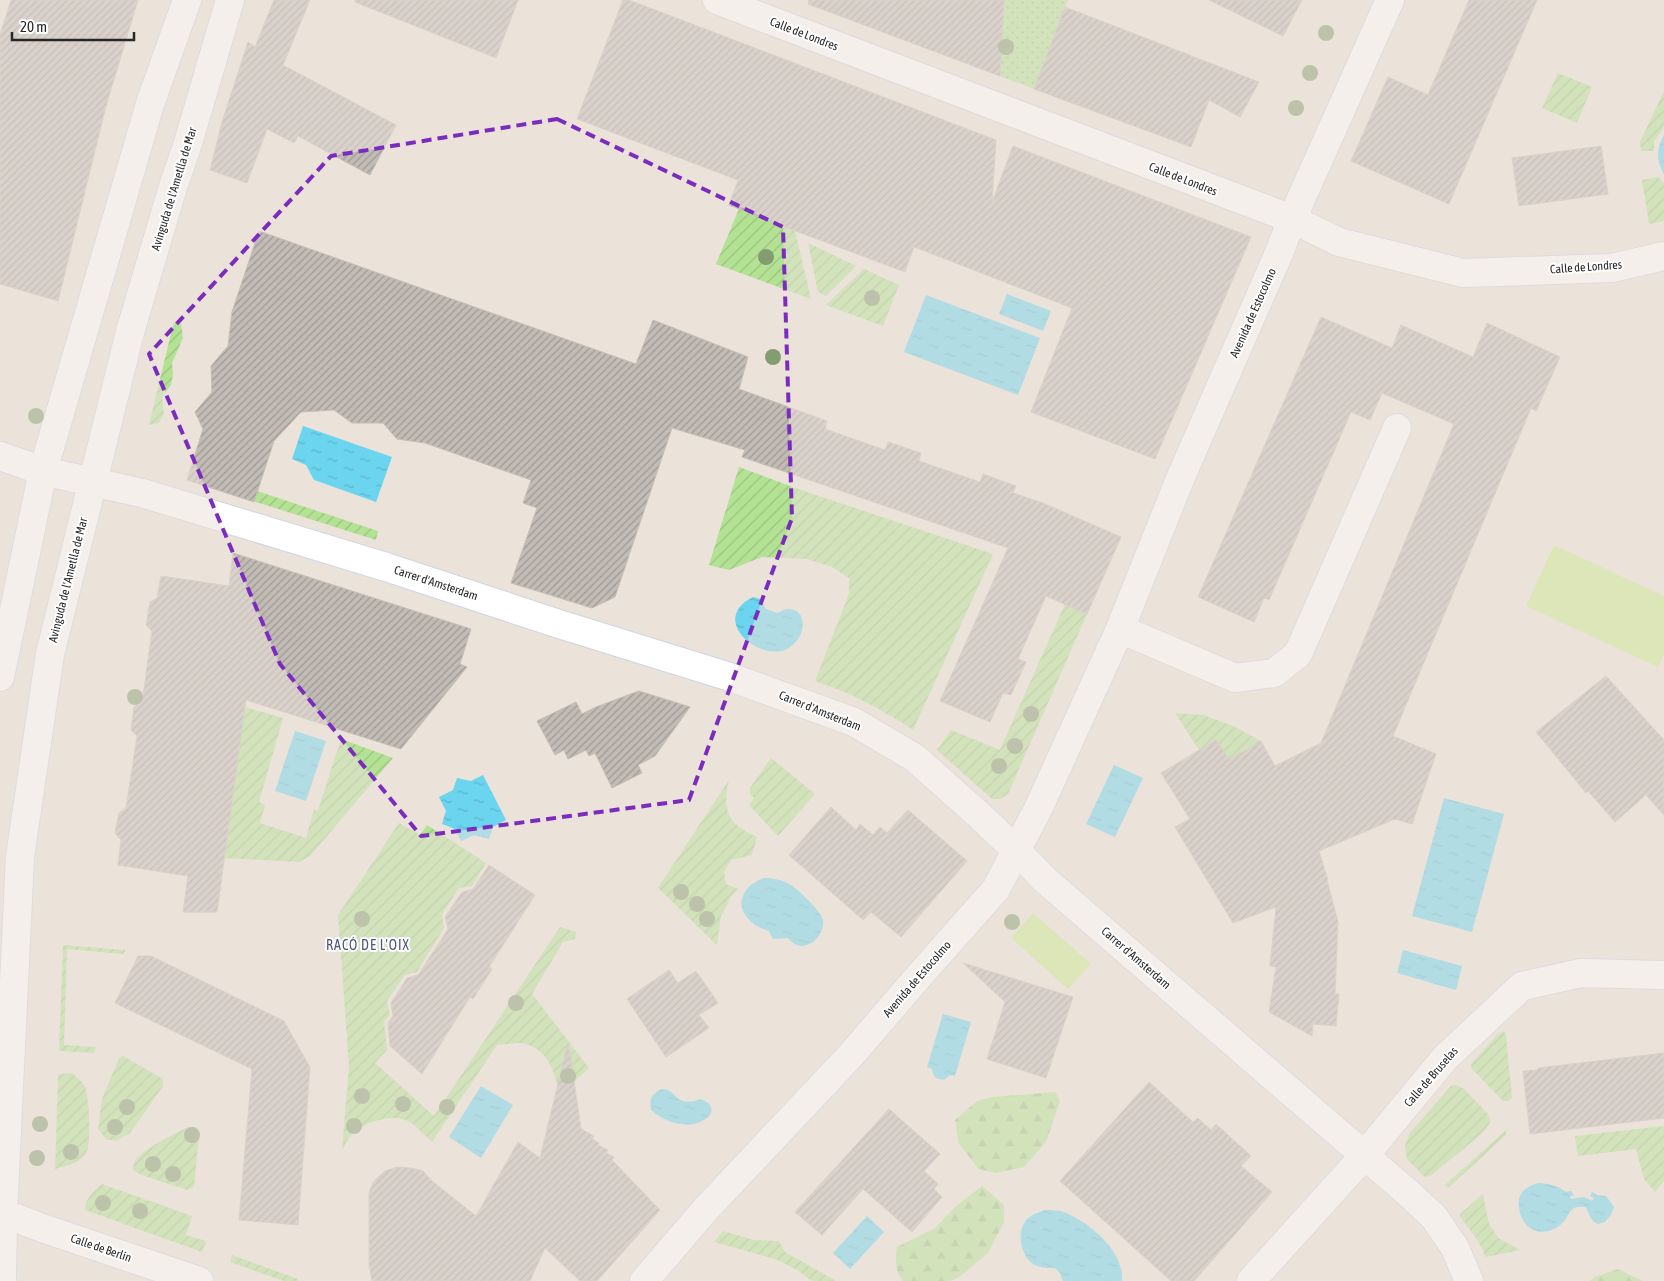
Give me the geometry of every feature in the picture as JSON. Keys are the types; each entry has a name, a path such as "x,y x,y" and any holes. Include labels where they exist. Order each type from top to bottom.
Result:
{"street":[{"path":"0,677 43,471 150,104 187,0"},
{"name":"Avinguda de l'Ametlla de Mar","path":"1,1278 3,1213 1,1174 20,857 50,654 130,332 172,187 188,143 230,0"},
{"name":"Calle de Londres","path":"717,0 1292,219 1339,242 1463,273 1612,268 1664,256"},
{"name":"Avenida de Estocolmo","path":"644,1281 704,1210 852,1054 996,889 1039,808 1120,629 1180,479 1292,219 1390,0"},
{"path":"1120,629 1235,678 1274,674 1298,654 1397,428"},
{"name":"Carrer d'Amsterdam","path":"0,456 43,471 142,493 386,567 559,624 730,677 854,722 915,758 1017,851 1045,880 1407,1192 1434,1217 1455,1248 1470,1281"},
{"name":"Calle de Bruselas","path":"1251,1281 1364,1156 1445,1058 1522,986 1581,973 1664,975"},
{"name":"Calle de Berlín","path":"3,1213 200,1281"}],"highlighted area":[{"path":"557,119 783,227 792,518 689,800 421,836 280,664 149,354 331,156"}],"green space":[{"path":"1004,0 1068,0 1034,89 1000,76"},
{"path":"1558,73 1592,87 1577,123 1542,108"},
{"path":"1664,91 1663,129 1654,141 1654,151 1641,151 1640,142"},
{"path":"1658,177 1664,183 1664,221 1649,224 1642,180"},
{"path":"739,209 795,231 811,299 716,264"},
{"path":"808,243 856,266 826,296 818,292"},
{"path":"864,269 899,285 883,326 826,305"},
{"path":"174,321 181,324 183,338 172,363 171,385 162,397 164,414 159,423 149,425"},
{"path":"739,467 801,490 993,554 913,730 866,702 815,681 849,594 849,578 832,567 807,559 762,557 729,570 709,565"},
{"path":"257,491 378,531 376,540 253,501"},
{"path":"1554,545 1664,596 1664,654 1658,667 1526,606"},
{"path":"1065,604 1087,614 1008,794 1000,799 992,799 937,750 951,730 1000,750"},
{"path":"245,707 283,718 259,802 265,805 260,823 306,838 314,810 318,811 341,739 393,758 310,856 299,862 224,858"},
{"path":"1175,713 1204,715 1233,726 1261,741 1229,761 1216,740 1199,750"},
{"path":"771,758 815,794 778,836 749,805 754,798 750,794 750,788"},
{"path":"729,780 726,800 730,816 740,827 757,837 752,855 731,860 724,872 726,884 738,889 732,895 721,916 717,945 658,888"},
{"path":"399,823 420,835 427,825 486,863 472,886 459,888 442,914 444,928 417,972 405,975 387,1001 390,1015 384,1021 387,1050 375,1063 434,1116 560,927 576,932 575,939 563,942 532,994 589,1068 560,1094 548,1061 537,1049 520,1043 497,1045 432,1142 408,1121 387,1118 364,1125 358,1129 350,1136 342,1150 349,1066 338,915"},
{"path":"1033,913 1091,964 1068,989 1011,938"},
{"path":"63,945 125,950 124,954 67,949 64,1045 96,1047 94,1053 59,1051"},
{"path":"1503,1031 1506,1036 1512,1098 1508,1101 1503,1101 1472,1069 1471,1064 1497,1035"},
{"path":"123,1056 163,1079 163,1086 130,1133 116,1141 106,1139 98,1129 102,1099 119,1058"},
{"path":"72,1073 85,1087 89,1110 88,1148 80,1159 72,1164 55,1169 58,1077 60,1074"},
{"path":"1456,1085 1464,1089 1488,1114 1490,1122 1473,1141 1432,1175 1425,1177 1407,1159 1405,1145 1410,1133 1451,1086"},
{"path":"1055,1092 1060,1101 1046,1142 1024,1167 995,1173 979,1169 959,1144 955,1120 977,1101 993,1097"},
{"path":"1664,1126 1664,1181 1655,1192 1644,1179 1636,1149 1578,1156 1575,1136"},
{"path":"188,1127 196,1127 199,1135 194,1187 187,1190 134,1171 134,1163 143,1153"},
{"path":"1505,1131 1507,1134 1448,1188 1445,1185"},
{"path":"102,1184 192,1216 186,1235 206,1241 202,1252 85,1210 88,1199"},
{"path":"982,1186 1004,1205 1004,1222 988,1253 958,1278 949,1281 903,1281 897,1269 897,1247 935,1228 955,1207"},
{"path":"1483,1194 1489,1224 1498,1238 1520,1250 1486,1257 1478,1241 1459,1215"},
{"path":"723,1231 754,1240 779,1241 785,1252 836,1281 812,1281 778,1260 714,1242"},
{"path":"232,1255 298,1279 297,1281 284,1281 230,1262"},
{"path":"1618,1269 1643,1281 1590,1281 1595,1277"}],"water":[{"path":"1664,135 1664,174 1658,154"},
{"path":"1007,294 1051,311 1043,331 999,314"},
{"path":"926,295 1040,338 1018,395 904,352"},
{"path":"303,426 392,457 376,502 314,480 306,465 292,459"},
{"path":"753,597 760,599 766,609 777,613 787,609 795,610 800,614 802,628 800,635 789,648 781,651 770,651 759,648 741,634 736,625 736,615 741,606"},
{"path":"295,731 326,741 306,801 275,791"},
{"path":"1114,765 1143,778 1115,837 1086,824"},
{"path":"483,775 506,820 493,827 489,839 474,835 461,841 455,829 442,824 446,811 439,797 453,790 457,778 471,781"},
{"path":"1444,798 1504,814 1472,932 1412,916"},
{"path":"763,878 776,879 793,886 818,911 823,920 823,925 819,935 812,943 802,946 787,938 773,939 769,931 749,920 742,908 744,894 750,886"},
{"path":"1403,950 1462,966 1456,990 1397,973"},
{"path":"943,1014 971,1022 955,1076 950,1075 944,1080 935,1077 932,1069 927,1067"},
{"path":"481,1086 513,1105 481,1158 449,1137"},
{"path":"661,1089 671,1092 685,1102 700,1099 709,1104 711,1110 709,1116 693,1124 680,1124 666,1120 651,1110 650,1103 652,1098"},
{"path":"1540,1183 1560,1188 1566,1192 1571,1191 1574,1195 1570,1196 1571,1199 1584,1197 1592,1201 1594,1198 1590,1196 1592,1192 1597,1195 1606,1196 1614,1207 1609,1217 1601,1224 1594,1222 1586,1207 1576,1207 1555,1228 1542,1232 1534,1230 1529,1228 1521,1216 1519,1198 1528,1187"},
{"path":"1045,1210 1061,1211 1093,1229 1111,1248 1121,1270 1122,1281 1063,1281 1060,1273 1055,1268 1046,1268 1033,1264 1022,1247 1021,1233 1026,1221 1033,1215"},
{"path":"867,1216 884,1232 850,1269 833,1253"}],"building":[{"path":"11,0 138,0 106,106 58,301 0,284 0,35"},
{"path":"274,0 310,0 283,65 396,125 370,175 298,136 294,143 267,129 247,183 210,170 222,122 248,42 255,47"},
{"path":"355,0 518,0 496,58 355,2"},
{"path":"623,0 629,0 996,140 992,202 1013,146 1251,237 1155,459 1031,412 1072,308 914,247 905,272 806,235 729,205 738,180 577,119"},
{"path":"809,0 1004,0 1000,76 808,4"},
{"path":"1209,0 1302,0 1283,36"},
{"path":"1469,0 1537,0 1449,204 1351,161 1388,77 1428,95"},
{"path":"1065,7 1259,82 1240,117 1209,100 1191,147 1034,89"},
{"path":"1601,146 1608,194 1519,206 1512,158"},
{"path":"259,231 636,364 653,320 748,357 739,389 827,421 825,429 885,450 888,442 921,453 919,461 980,482 983,474 1016,486 1013,493 1043,503 1121,537 1087,614 1046,596 1018,659 1026,662 1011,695 1003,693 990,722 940,701 1008,548 742,457 745,450 672,428 615,597 592,608 511,583 537,508 523,503 531,480 425,443 397,439 383,423 352,423 334,410 301,412 274,441 254,502 187,480 203,429 195,412 212,392 211,366 228,346 232,312"},
{"path":"1321,317 1392,348 1401,325 1473,357 1487,323 1560,357 1536,411 1531,408 1393,736 1436,754 1412,824 1395,819 1319,851 1338,922 1335,994 1339,994 1336,1026 1313,1024 1312,1036 1269,1012 1276,967 1270,966 1276,907 1233,923 1175,827 1190,819 1161,773 1216,740 1229,760 1261,741 1275,766 1321,743 1454,424 1382,393 1370,420 1351,412 1269,600 1264,598 1254,622 1198,597"},
{"path":"233,553 471,629 460,664 467,667 401,749 246,700 217,912 183,912 188,876 118,865 121,840 115,833 119,813 126,808 137,736 131,730 134,707 142,703 152,631 146,625 150,602 157,598 161,576 229,586"},
{"path":"1606,676 1664,740 1664,815 1646,795 1615,822 1588,791 1586,793 1536,732"},
{"path":"639,691 690,707 655,756 638,765 642,773 612,788 595,753 589,756 586,750 568,759 564,750 555,755 537,721 576,702 582,714"},
{"path":"831,807 856,830 860,824 873,835 880,827 887,833 908,810 967,861 901,937 871,912 863,920 789,855"},
{"path":"489,865 535,895 489,967 492,969 473,999 470,997 422,1074 390,1046 388,1023 393,1016 391,1003 407,978 418,975 448,929 445,917 462,892 473,889"},
{"path":"138,956 151,956 284,1021 310,1067 298,1225 239,1220 252,1069 115,1003"},
{"path":"963,963 1073,997 1046,1078 987,1059 1005,1002"},
{"path":"669,970 678,983 696,971 718,1003 699,1015 709,1028 666,1057 627,999"},
{"path":"567,1046 569,1046 581,1129 594,1136 592,1139 599,1143 598,1145 608,1150 606,1153 614,1157 612,1160 660,1210 597,1281 580,1281 545,1248 530,1281 372,1281 369,1265 369,1192 374,1181 385,1171 397,1167 423,1171 432,1181 476,1216 518,1142 540,1158"},
{"path":"1664,1053 1664,1118 1530,1134 1523,1071"},
{"path":"1149,1082 1193,1122 1198,1118 1211,1130 1216,1124 1251,1156 1241,1166 1272,1192 1194,1281 1171,1281 1060,1181"},
{"path":"889,1109 940,1154 924,1171 938,1184 934,1189 942,1197 912,1232 863,1189 822,1235 795,1212"}],"district":[{"name":"RACÓ DE L'OIX","path":"368,945"}]}
